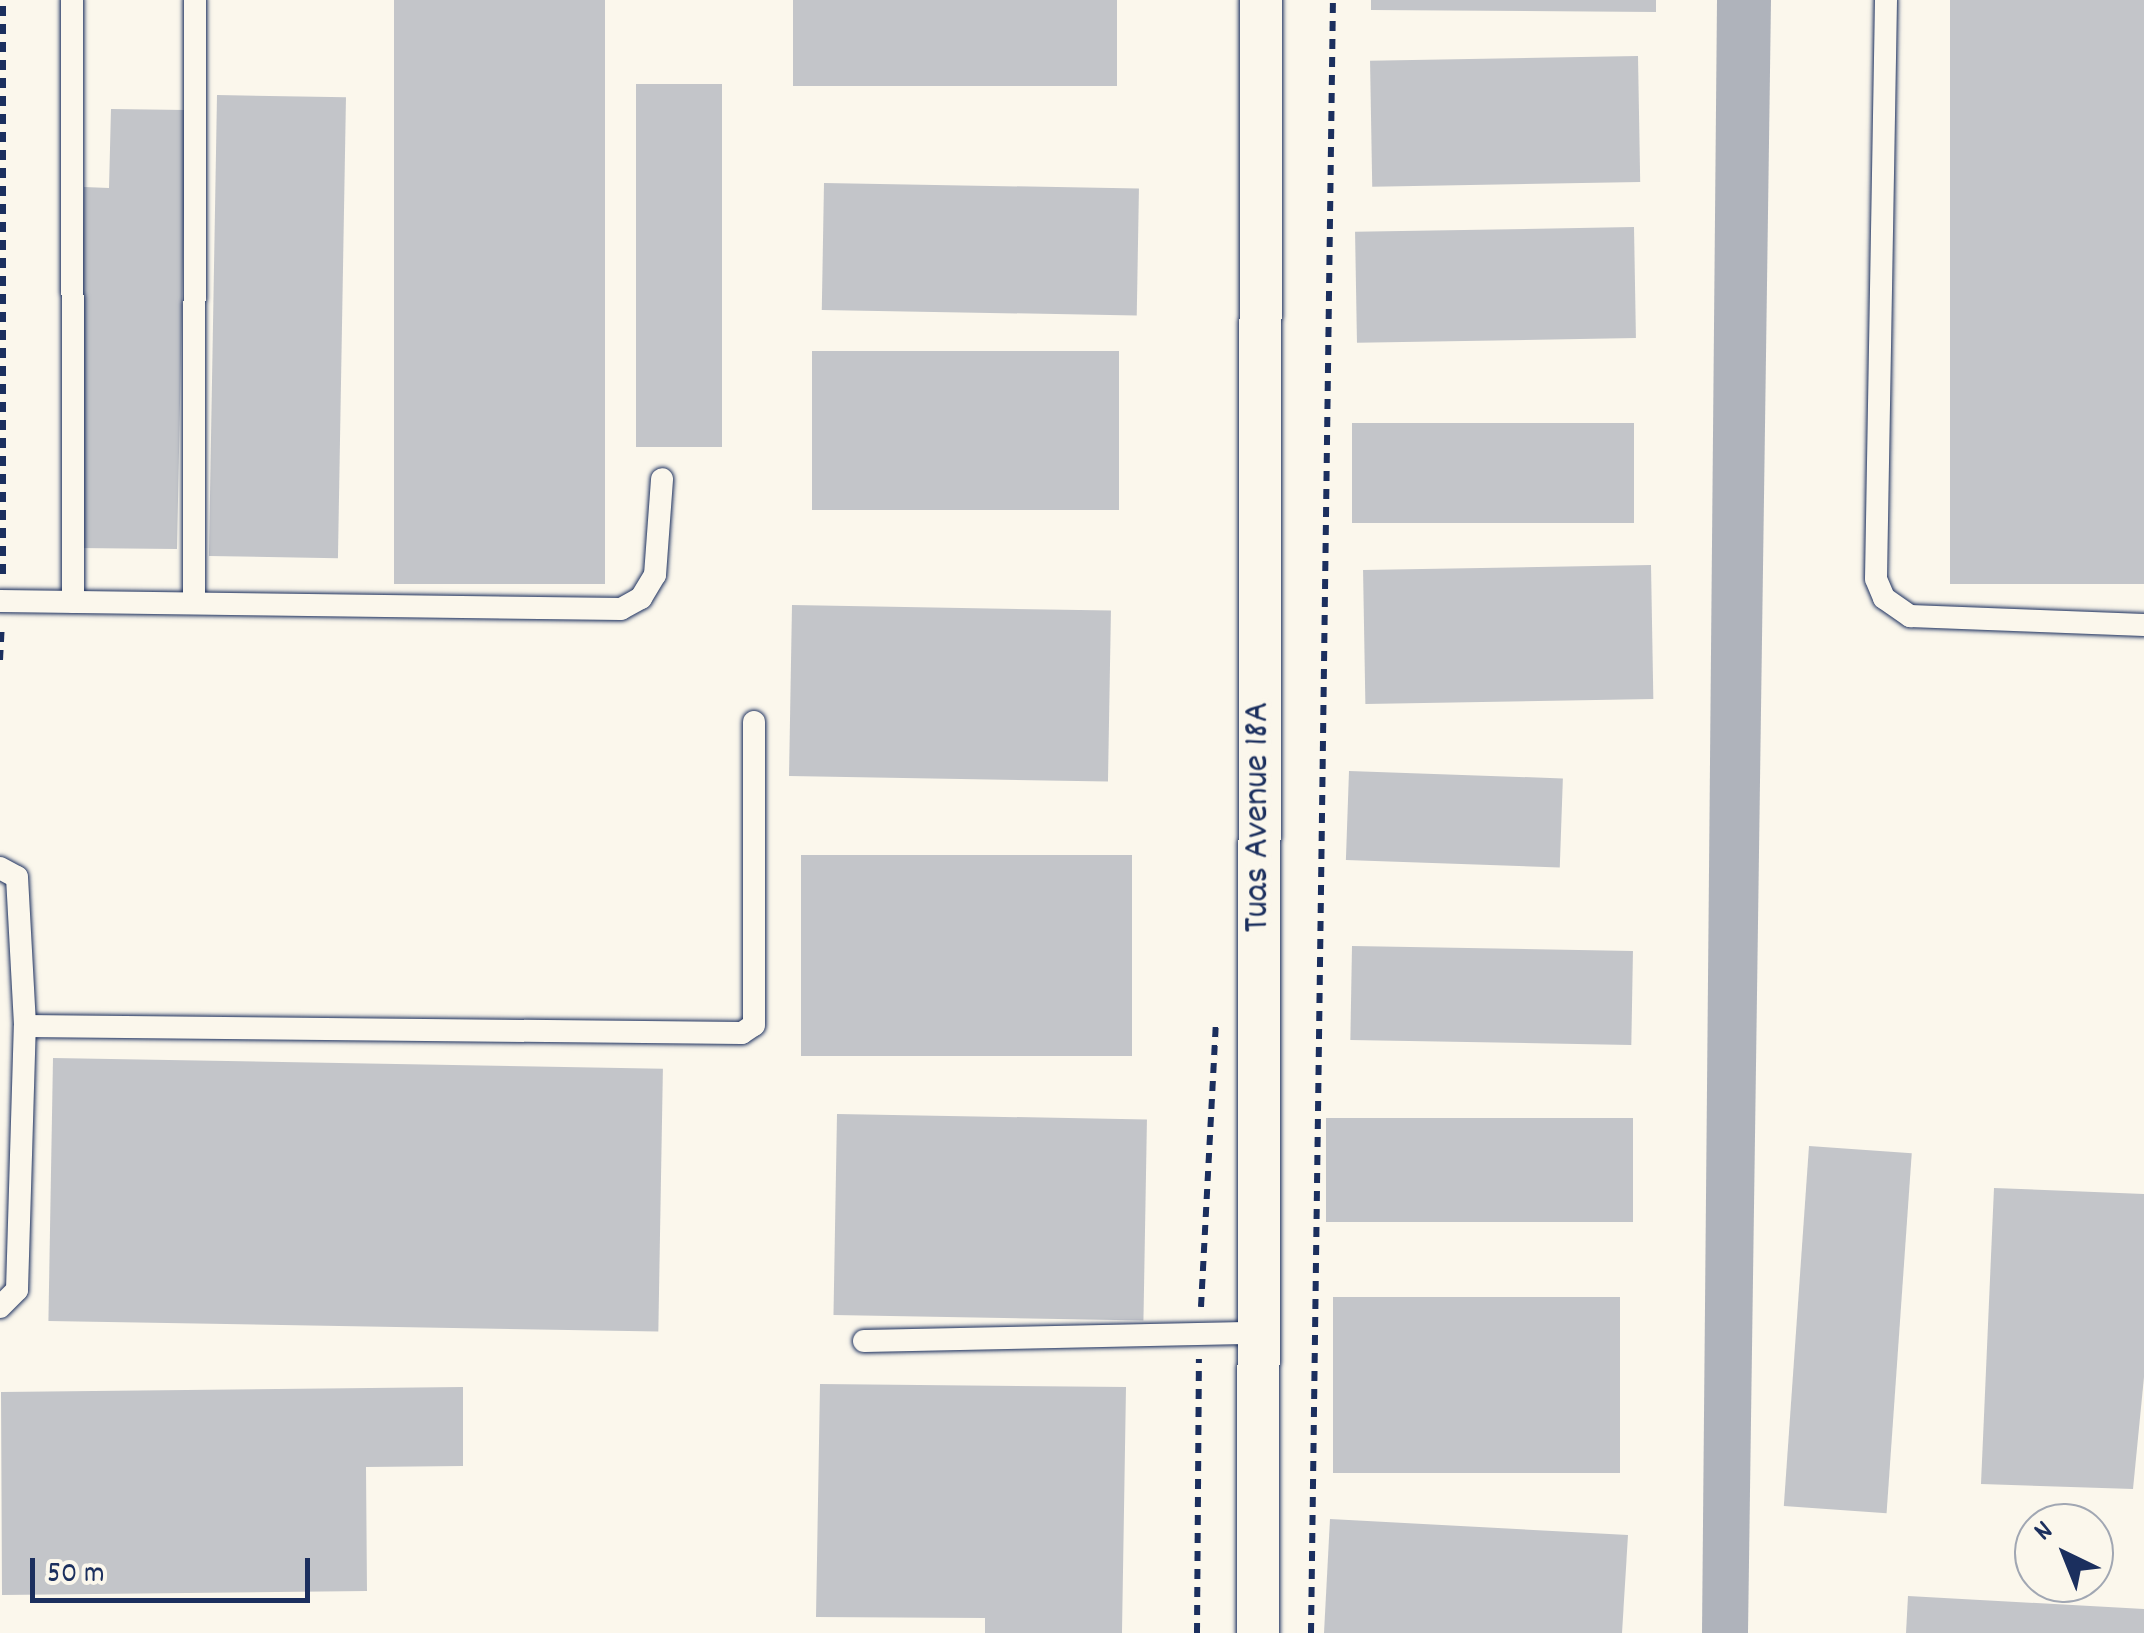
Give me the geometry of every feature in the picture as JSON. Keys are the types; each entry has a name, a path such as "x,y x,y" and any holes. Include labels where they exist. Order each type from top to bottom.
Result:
{"street":[{"name":"Tuas Avenue 18A","path":"1258,1633 1261,0"}],"lane":[{"path":"72,0 73,602"},
{"path":"194,0 194,604"},
{"path":"1886,0 1876,579 1884,598 1910,616 2144,625"},
{"path":"1,601 620,609 641,598 655,574 662,480"},
{"path":"25,1026 742,1033 754,1025 754,722"},
{"path":"0,868 17,877 25,1026 17,1290 0,1306"},
{"path":"864,1341 1258,1334"}],"path":[{"path":"0,660 3,0"},
{"path":"1311,1633 1332,0"},
{"path":"1196,1633 1199,1336"}],"shaded area":[{"path":"1717,0 1771,0 1748,1633 1702,1633"}],"building":[{"path":"394,0 605,0 605,584 394,584"},
{"path":"793,0 1117,0 1117,86 793,86"},
{"path":"1371,0 1656,0 1656,12 1371,10"},
{"path":"1950,0 2144,0 2144,584 1950,584"},
{"path":"1638,56 1640,182 1372,187 1370,61"},
{"path":"636,84 722,84 722,447 636,447"},
{"path":"217,95 346,97 338,558 209,556"},
{"path":"111,109 186,110 177,549 77,548 84,187 109,188"},
{"path":"824,183 1139,188 1137,315 822,310"},
{"path":"1634,227 1636,338 1357,343 1355,232"},
{"path":"812,351 1119,351 1119,510 812,510"},
{"path":"1352,423 1634,423 1634,523 1352,523"},
{"path":"1651,565 1653,699 1365,704 1363,570"},
{"path":"792,605 1111,611 1108,782 789,776"},
{"path":"1349,771 1563,778 1560,867 1346,860"},
{"path":"801,855 1132,855 1132,1056 801,1056"},
{"path":"1352,946 1633,951 1631,1045 1350,1040"},
{"path":"53,1058 663,1069 658,1332 48,1321"},
{"path":"837,1114 1147,1119 1143,1320 833,1315"},
{"path":"1326,1118 1633,1118 1633,1222 1326,1222"},
{"path":"1809,1146 1912,1153 1887,1513 1784,1506"},
{"path":"1994,1188 2144,1194 2144,1377 2133,1489 1981,1484"},
{"path":"1333,1297 1620,1297 1620,1473 1333,1473"},
{"path":"820,1384 1126,1387 1122,1633 985,1633 985,1618 816,1617"},
{"path":"463,1387 463,1466 366,1467 367,1591 2,1595 1,1392"},
{"path":"1330,1519 1628,1535 1622,1633 1324,1633"},
{"path":"1908,1596 2144,1609 2144,1633 1906,1633"}]}
